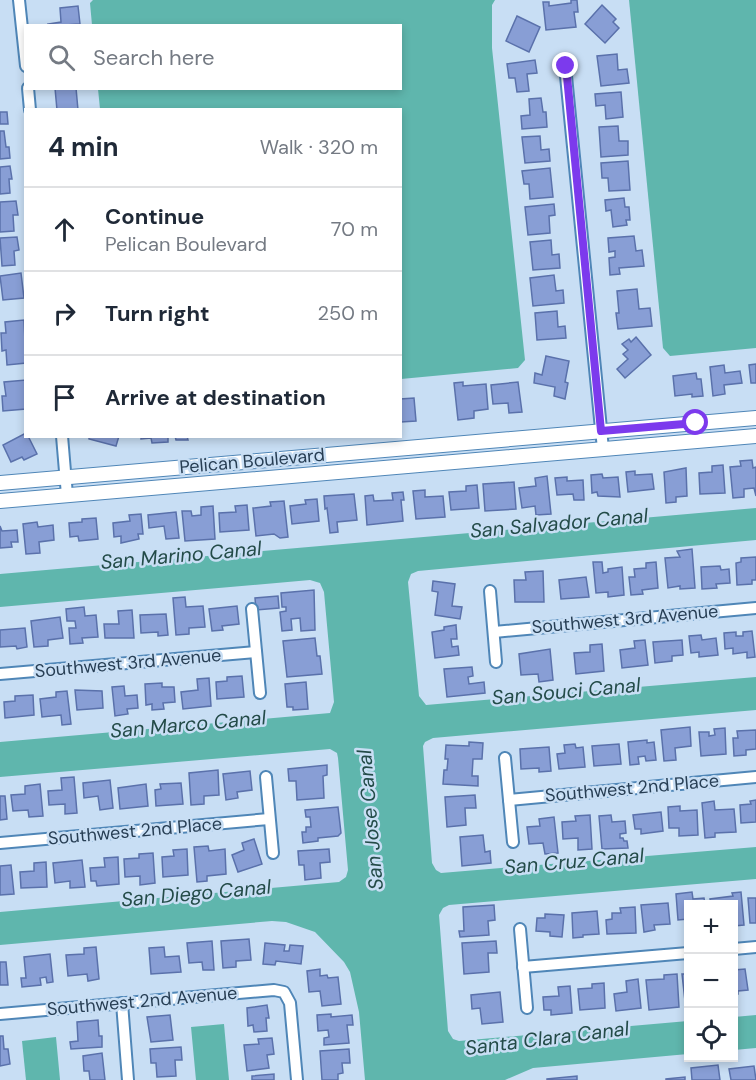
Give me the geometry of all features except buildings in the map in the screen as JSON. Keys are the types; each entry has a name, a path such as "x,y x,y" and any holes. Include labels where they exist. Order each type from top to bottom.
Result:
{"street":[{"path":"19,0 24,47"},
{"path":"566,66 603,449"},
{"path":"28,90 30,108"},
{"name":"Pelican Boulevard","path":"0,483 756,418"},
{"name":"Pelican Boulevard","path":"0,501 756,436"},
{"path":"62,438 67,495"},
{"path":"345,453 347,471"},
{"path":"490,591 496,662"},
{"name":"Southwest 3rd Avenue","path":"494,632 756,608"},
{"path":"252,609 260,693"},
{"name":"Southwest 3rd Avenue","path":"0,674 256,652"},
{"path":"505,758 513,842"},
{"path":"266,777 273,853"},
{"name":"Southwest 2nd Place","path":"509,800 756,777"},
{"name":"Southwest 2nd Place","path":"0,843 269,819"},
{"path":"520,929 527,1008"},
{"path":"738,949 756,947"},
{"path":"523,967 684,953"},
{"name":"Southwest 2nd Avenue","path":"0,1014 274,990 284,992 290,1003 297,1080"},
{"path":"122,1003 128,1080"}],"water":[{"path":"93,0 495,0 492,5 492,48 525,360 518,368 402,379 402,108 100,108 98,90 402,90 402,24 92,24 90,3"},
{"path":"629,0 756,0 756,348 670,356 663,348"},
{"path":"756,508 756,540 418,571 411,574 408,582 419,696 426,705 756,677 756,710 433,738 425,742 423,746 432,863 441,873 756,847 756,879 449,905 443,908 439,915 448,1031 453,1039 459,1041 684,1021 684,1054 533,1068 505,1080 365,1080 359,1012 350,972 344,962 315,932 286,922 272,921 0,945 0,912 339,882 346,877 348,870 338,758 337,753 330,749 0,777 0,742 330,713 334,702 324,592 320,583 310,580 0,607 0,574"},
{"path":"756,1015 756,1048 738,1050 738,1017"},
{"path":"224,1024 229,1080 196,1080 191,1027"},
{"path":"56,1037 60,1080 26,1080 22,1041"}],"route":[{"path":"566,66 601,431 696,423"}],"water label":[{"name":"San Salvador Canal","path":"559,523"},
{"name":"San Marino Canal","path":"181,555"},
{"name":"San Souci Canal","path":"566,691"},
{"name":"San Marco Canal","path":"188,724"},
{"name":"San Jose Canal","path":"370,820"},
{"name":"San Cruz Canal","path":"574,861"},
{"name":"San Diego Canal","path":"196,893"},
{"name":"Santa Clara Canal","path":"547,1038"}]}
